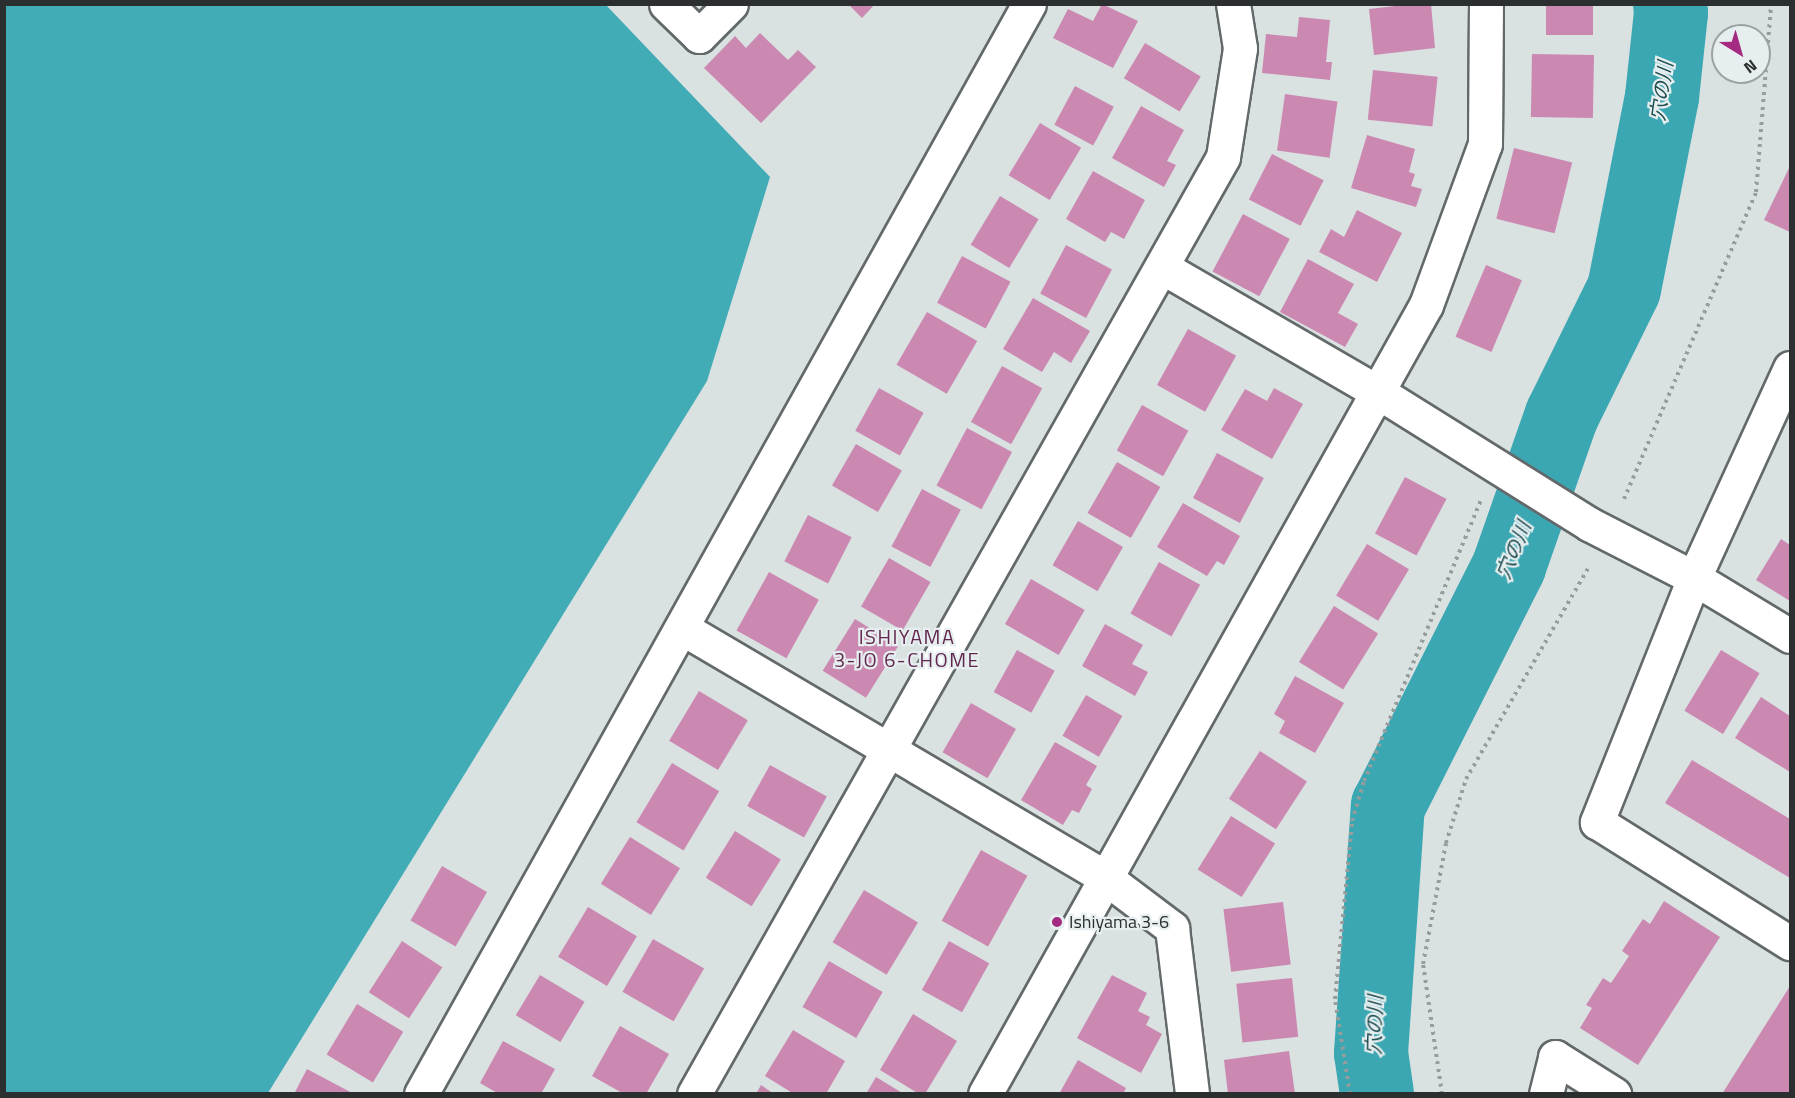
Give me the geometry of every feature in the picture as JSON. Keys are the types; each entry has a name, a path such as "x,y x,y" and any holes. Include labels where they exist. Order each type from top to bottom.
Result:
{"street":[{"path":"666,4 699,36 731,4"},
{"path":"421,1094 1029,4"},
{"path":"694,1094 1223,158 1240,48 1233,4"},
{"path":"985,1094 1426,305 1485,144 1486,4"},
{"path":"1162,267 1378,392 1495,468 1599,528 1694,578 1791,636"},
{"path":"1790,371 1694,578 1598,822 1791,944"},
{"path":"681,628 1106,878 1172,928 1192,1094"},
{"path":"1546,1094 1555,1057 1614,1094"}],"path":[{"path":"1442,1094 1423,964 1446,843 1466,780 1599,528 1756,192 1771,4"},
{"path":"1350,1094 1335,999 1352,821 1364,781 1495,468"}],"shaded area":[{"path":"5,4 606,5 770,177 707,381 268,1093 5,1093"}],"building":[{"path":"848,4 875,4 862,18"},
{"path":"1102,4 1138,21 1113,68 1053,38 1068,9 1093,21"},
{"path":"1431,4 1435,48 1374,55 1369,9"},
{"path":"1546,4 1593,4 1593,35 1546,35"},
{"path":"1299,17 1330,20 1326,62 1332,62 1330,80 1262,73 1266,34 1297,37"},
{"path":"760,33 788,60 798,50 816,67 761,123 704,68 735,36 746,48"},
{"path":"1145,43 1201,76 1180,112 1124,78"},
{"path":"1532,54 1594,55 1593,118 1531,117"},
{"path":"1373,70 1438,77 1432,127 1368,120"},
{"path":"1075,86 1114,107 1093,146 1054,125"},
{"path":"1285,94 1337,101 1330,158 1277,150"},
{"path":"1141,106 1184,130 1167,161 1176,165 1164,187 1112,158"},
{"path":"1040,123 1081,148 1050,200 1009,175"},
{"path":"1367,135 1415,149 1409,172 1415,174 1411,186 1422,189 1416,207 1351,188"},
{"path":"1514,148 1572,163 1555,233 1496,219"},
{"path":"1272,154 1324,180 1301,226 1249,199"},
{"path":"1790,166 1790,232 1764,220"},
{"path":"1093,171 1145,200 1124,239 1111,232 1105,242 1066,219"},
{"path":"1000,196 1039,219 1009,268 971,245"},
{"path":"1357,210 1402,233 1377,282 1319,252 1331,229 1344,237"},
{"path":"1243,214 1290,239 1259,296 1212,271"},
{"path":"1066,245 1112,269 1086,318 1040,294"},
{"path":"962,256 1011,282 986,329 937,303"},
{"path":"1308,259 1354,284 1338,313 1358,324 1345,347 1280,312"},
{"path":"1486,265 1522,280 1491,352 1456,337"},
{"path":"1033,298 1090,331 1071,363 1054,352 1042,372 1003,349"},
{"path":"927,312 977,341 947,394 896,365"},
{"path":"1188,329 1236,356 1205,412 1157,385"},
{"path":"1002,366 1042,388 1011,444 971,422"},
{"path":"879,388 924,413 900,456 855,431"},
{"path":"1274,388 1303,404 1272,459 1221,430 1245,389 1267,401"},
{"path":"1142,405 1188,431 1163,476 1117,450"},
{"path":"967,428 1012,452 982,509 936,485"},
{"path":"856,444 902,471 878,512 832,486"},
{"path":"1217,453 1264,478 1240,523 1193,498"},
{"path":"1117,462 1160,487 1131,538 1088,513"},
{"path":"1405,477 1446,499 1416,556 1375,534"},
{"path":"922,489 961,510 930,567 891,546"},
{"path":"1183,503 1240,536 1224,565 1217,561 1207,576 1157,547"},
{"path":"808,515 852,537 828,584 784,561"},
{"path":"1078,521 1123,547 1098,591 1052,565"},
{"path":"1781,539 1790,545 1790,601 1756,580"},
{"path":"1367,544 1409,569 1378,621 1336,595"},
{"path":"889,558 931,582 903,630 861,606"},
{"path":"1159,562 1200,585 1172,636 1130,614"},
{"path":"769,572 819,600 786,658 737,631"},
{"path":"1031,579 1085,610 1059,655 1005,624"},
{"path":"1334,606 1378,634 1343,690 1299,662"},
{"path":"855,619 898,646 866,698 823,671"},
{"path":"1105,624 1143,645 1132,664 1148,672 1135,696 1082,666"},
{"path":"1017,650 1055,671 1031,713 994,692"},
{"path":"1721,650 1760,673 1723,734 1684,711"},
{"path":"1295,676 1344,703 1315,753 1279,733 1285,721 1274,714"},
{"path":"699,691 748,720 718,770 669,741"},
{"path":"1086,695 1122,716 1099,757 1062,736"},
{"path":"1761,697 1790,716 1790,772 1735,738"},
{"path":"971,703 1016,729 988,778 942,752"},
{"path":"1055,742 1097,766 1086,785 1092,789 1079,813 1072,810 1063,825 1021,800"},
{"path":"1260,751 1307,781 1276,829 1229,799"},
{"path":"1692,760 1790,819 1790,878 1665,803"},
{"path":"672,763 719,791 684,850 636,822"},
{"path":"770,765 827,797 804,838 747,806"},
{"path":"1231,816 1275,844 1242,897 1198,869"},
{"path":"735,831 781,860 752,906 706,878"},
{"path":"630,837 680,868 651,915 601,884"},
{"path":"981,850 1027,876 988,947 942,921"},
{"path":"442,866 487,892 456,947 410,921"},
{"path":"864,890 918,922 887,975 833,942"},
{"path":"1664,901 1720,937 1638,1065 1580,1028 1592,1008 1586,1005 1603,978 1611,983 1629,956 1622,951 1643,919 1650,924"},
{"path":"1283,902 1291,965 1231,972 1223,909"},
{"path":"588,907 637,936 607,986 558,957"},
{"path":"653,939 704,968 674,1021 622,992"},
{"path":"402,941 442,967 409,1018 369,992"},
{"path":"949,941 989,963 962,1012 922,990"},
{"path":"829,961 883,992 856,1038 802,1007"},
{"path":"540,975 585,1002 560,1042 516,1015"},
{"path":"1112,975 1147,993 1138,1011 1150,1017 1146,1025 1162,1034 1141,1073 1077,1038"},
{"path":"1292,978 1298,1037 1242,1043 1236,984"},
{"path":"1790,986 1790,1094 1722,1094"},
{"path":"357,1004 403,1032 373,1082 327,1055"},
{"path":"913,1014 957,1041 925,1094 919,1094 880,1070"},
{"path":"620,1026 669,1054 646,1094 624,1094 592,1076"},
{"path":"793,1030 845,1061 826,1094 794,1094 765,1076"},
{"path":"503,1041 555,1069 541,1094 499,1094 480,1083"},
{"path":"1289,1051 1295,1094 1228,1094 1224,1060"},
{"path":"1078,1060 1126,1088 1123,1094 1059,1094"},
{"path":"307,1069 354,1094 294,1094"},
{"path":"876,1077 904,1094 866,1094"},
{"path":"761,1085 774,1094 756,1094"}],"waterway":[{"name":"穴の川","path":"1377,1094 1371,1053 1388,806 1509,566 1562,415 1624,289 1662,97 1670,4"}],"place":[{"name":"Ishiyama 3-6","path":"1057,922"}],"district":[{"name":"ISHIYAMA 3-JO 6-CHOME","path":"907,648"}]}
